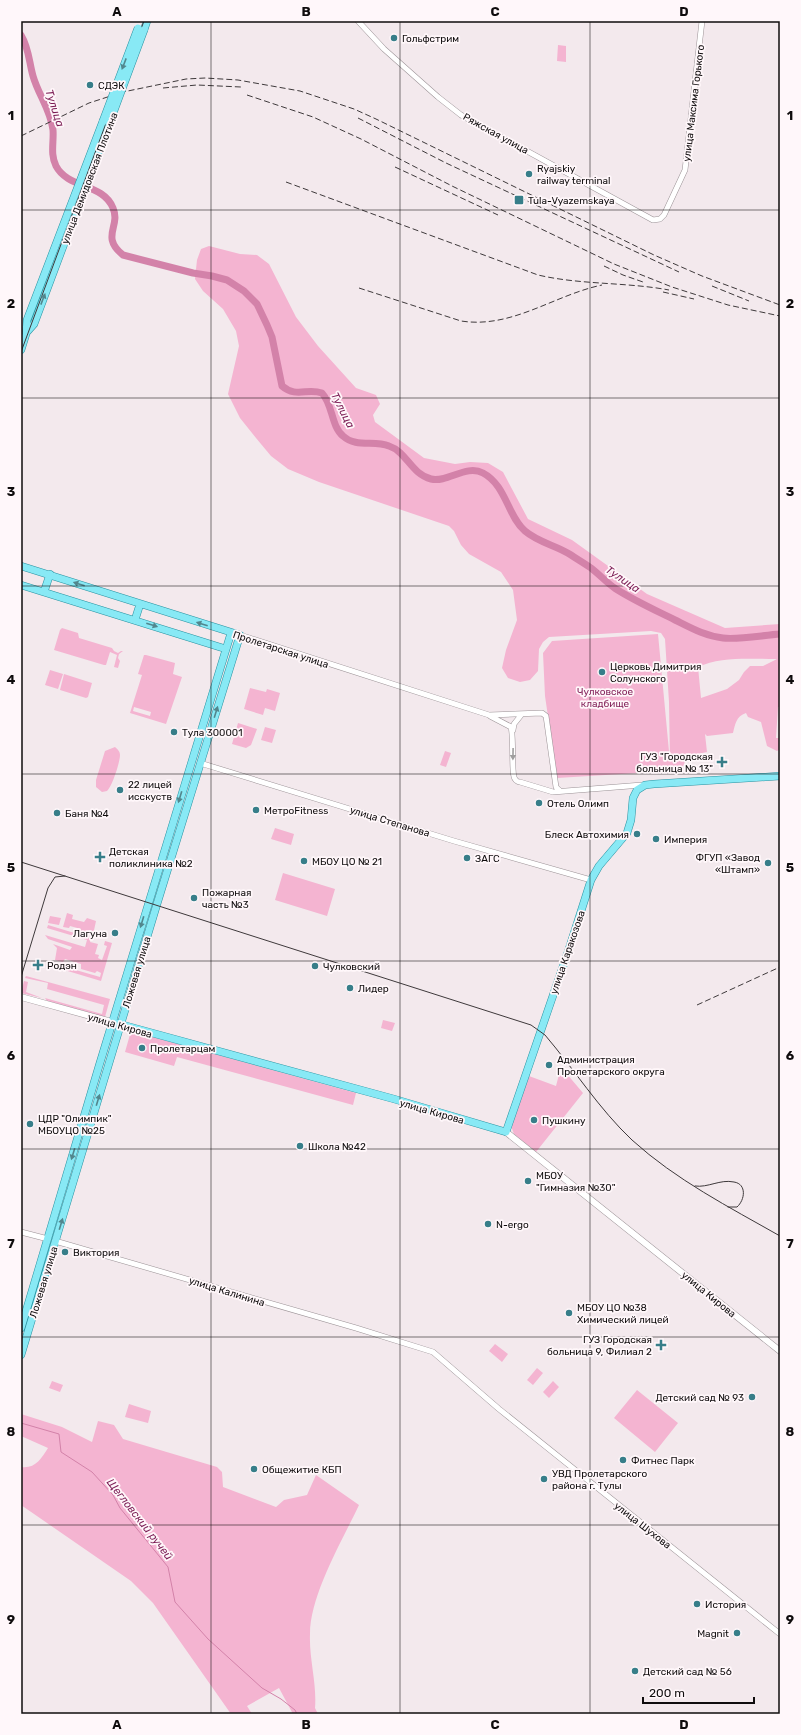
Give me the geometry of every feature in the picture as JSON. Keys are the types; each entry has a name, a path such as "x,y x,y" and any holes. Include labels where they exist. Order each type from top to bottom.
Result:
{"main road":[{"name":"улица Демидовская Плотина","path":"21,350 27,320 52,254 90,167 141,26 148,21"},
{"name":"улица Демидовская Плотина","path":"24,333 34,324 60,253 79,194"},
{"path":"52,254 60,253"},
{"name":"Пролетарская улица","path":"21,566 240,635"},
{"path":"44,592 50,574"},
{"name":"Пролетарская улица","path":"21,585 226,648"},
{"path":"135,620 140,604"},
{"path":"216,646 224,642 226,635 222,630"},
{"name":"Ложевая улица","path":"21,1328 166,842 231,632"},
{"name":"Ложевая улица","path":"21,1355 200,762 240,635"},
{"name":"улица Степанова","path":"191,760 200,762"},
{"path":"633,801 637,790 646,785 780,776"},
{"name":"улица Каракозова","path":"506,1132 568,952 591,880 599,866 627,833 631,820 633,801"},
{"path":"166,842 175,845"},
{"name":"улица Кирова","path":"21,997 506,1132 780,1351"},
{"name":"улица Калинина","path":"48,1239 55,1241"}],"street":[{"name":"Ряжская улица","path":"358,21 384,49 457,112 653,220"},
{"name":"улица Максима Горького","path":"653,220 660,219 664,215 685,170 702,21"},
{"name":"Пролетарская улица","path":"240,635 489,716 543,714 546,716 556,787 560,791"},
{"path":"522,714 514,724 512,731 514,778 520,782 541,789 560,791 646,785"},
{"path":"489,716 508,724 512,731"},
{"name":"улица Степанова","path":"200,762 454,841 591,880"},
{"path":"626,786 631,791 633,801"},
{"name":"улица Калинина","path":"21,1232 48,1239"},
{"name":"улица Калинина","path":"55,1241 356,1328 433,1352"},
{"name":"улица Шухова","path":"433,1352 499,1409 780,1634"}],"green space":[{"path":"558,45 566,46 566,62 557,61"},
{"name":"Чулковское кладбище","path":"209,246 240,254 257,255 269,264 296,317 318,346 356,388 376,395 380,404 373,415 375,422 424,458 455,464 470,462 488,463 503,472 528,519 572,540 647,594 725,628 780,624 780,707 778,707 776,738 780,738 780,749 777,751 767,746 761,722 748,717 746,713 738,719 733,733 707,736 705,734 707,752 688,756 682,768 670,771 557,778 545,696 543,653 552,641 658,634 670,762 669,702 665,639 661,633 651,631 549,637 543,642 539,649 538,671 530,680 520,682 508,678 502,668 506,650 517,620 513,590 501,572 469,554 461,545 454,531 449,526 319,482 288,469 271,456 240,418 228,394 239,346 236,331 223,309 203,291 195,279 197,260 201,249","holes":["777,659 763,666 750,666 739,680 727,689 701,698 698,667 716,661"]},
{"path":"62,628 78,633 79,638 112,648 118,653 123,651 119,654 118,658 120,661 118,668 114,667 117,655 110,652 106,665 104,665 54,650"},
{"path":"144,655 175,663 173,674 182,677 166,724 130,713 142,675 138,674","holes":["134,707 151,712 150,716 133,711"]},
{"path":"50,670 63,674 58,689 45,685"},
{"path":"64,674 92,683 88,697 86,698 60,690"},
{"path":"250,688 266,692 267,689 280,693 275,711 265,708 263,715 244,709"},
{"path":"238,723 257,729 251,745 246,748 232,744"},
{"path":"265,727 276,730 272,743 261,740"},
{"path":"115,747 120,754 120,758 109,789 102,792 96,787 96,780 105,751"},
{"path":"445,751 451,753 446,767 440,765"},
{"path":"275,828 294,834 291,845 271,839"},
{"path":"283,873 335,889 327,916 275,900"},
{"path":"67,913 73,915 72,919 84,922 87,918 96,921 93,935 80,932 81,929 70,926 69,928 63,927"},
{"path":"50,916 61,918 59,925 48,923"},
{"path":"48,925 91,938 90,942 98,944 95,954 99,955 98,958 102,960 107,946 104,945 105,941 112,943 101,981 61,969 62,966 100,977 101,973 81,969 81,964 65,959 63,962 55,960 57,948 53,944 70,950 72,947 48,939 45,935 85,947 87,940 47,928"},
{"path":"26,976 110,999 105,1017 47,1001 45,998 102,1014 104,1005 47,989 48,983 25,978"},
{"path":"24,981 28,982 26,992 42,998 21,993"},
{"path":"383,1020 395,1023 392,1031 381,1028"},
{"path":"131,1031 356,1093 353,1105 177,1057 174,1066 125,1052"},
{"path":"561,1067 583,1093 536,1152 514,1134 511,1126 529,1076 556,1086"},
{"path":"495,1344 508,1354 502,1362 489,1351"},
{"path":"537,1368 543,1373 533,1385 527,1380"},
{"path":"52,1381 63,1385 60,1392 49,1388"},
{"path":"553,1381 559,1387 549,1398 543,1392"},
{"path":"637,1390 678,1423 655,1452 614,1418"},
{"path":"129,1404 151,1411 148,1423 125,1417"},
{"path":"21,1414 62,1427 92,1442 98,1421 114,1425 123,1439 217,1467 222,1472 223,1487 276,1507 284,1500 307,1495 316,1475 359,1505 328,1568 315,1602 311,1619 310,1643 315,1689 315,1708 318,1714 293,1714 279,1688 247,1706 252,1714 231,1714 153,1603 131,1581 21,1505 21,1467 34,1465 48,1448 21,1436"}],"waterway":[{"name":"Тулица","path":"21,35 27,50 35,83 52,123 54,162 61,173 69,179 102,194 108,200 115,215 112,237 116,248 123,255 227,280 244,291 257,304 272,337 282,386 287,390 297,392 311,391 322,393 326,398 336,427 348,440 359,443 383,444 389,446 400,453 419,473 431,479 437,480 470,471 483,473 491,478 497,485 514,518 530,535 571,555 591,568 613,587 623,593 692,629 716,637 729,638 780,634"},
{"name":"Щегловский ручей","path":"21,1423 59,1434 61,1452 92,1472 113,1495 120,1508 168,1567 175,1602 208,1639 262,1688 281,1699 295,1710 297,1714"}],"tram line":[{"path":"21,352 144,21"},
{"path":"21,862 531,1025 545,1035 598,1102 632,1140 667,1168 703,1192 780,1236"},
{"path":"21,977 48,888 55,877 65,876"},
{"path":"695,1186 705,1186 729,1181 738,1183 743,1189 742,1200 737,1207 728,1207"}],"railway":[{"path":"21,136 89,103 123,92 186,79 205,78 238,80 300,91 354,109 376,119 654,255 702,276 780,305"},
{"path":"163,88 197,85 241,87"},
{"path":"247,95 313,117 361,139 452,186 614,264 672,287 728,305 780,316"},
{"path":"358,118 446,163 679,272"},
{"path":"395,167 498,215"},
{"path":"286,182 538,275 571,280 653,287 669,290"},
{"path":"604,266 643,282"},
{"path":"359,288 461,321 480,322 515,316 567,296 602,285"},
{"path":"712,286 749,301"},
{"path":"663,292 694,299"},
{"path":"697,1005 780,967"}],"place":[{"name":"Гольфстрим","path":"394,38"},
{"name":"СДЭК","path":"90,85"},
{"name":"Ryajskiy railway terminal","path":"529,174"},
{"name":"Tula-Vyazemskaya","path":"519,200"},
{"name":"Церковь Димитрия Солунского","path":"602,672"},
{"name":"Тула 300001","path":"174,732"},
{"name":"ГУЗ \"Городская больница № 13\"","path":"722,762"},
{"name":"22 лицей исскуств","path":"120,790"},
{"name":"Отель Олимп","path":"539,803"},
{"name":"МетроFitness","path":"256,810"},
{"name":"Баня №4","path":"57,813"},
{"name":"Блеск Автохимия","path":"637,834"},
{"name":"Империя","path":"656,839"},
{"name":"Детская поликлиника №2","path":"100,857"},
{"name":"ЗАГС","path":"467,858"},
{"name":"МБОУ ЦО № 21","path":"304,861"},
{"name":"ФГУП «Завод «Штамп»","path":"768,863"},
{"name":"Пожарная часть №3","path":"194,898"},
{"name":"Лагуна","path":"115,933"},
{"name":"Родэн","path":"38,965"},
{"name":"Чулковский","path":"315,966"},
{"name":"Лидер","path":"350,988"},
{"name":"Пролетарцам","path":"142,1048"},
{"name":"Администрация Пролетарского округа","path":"549,1065"},
{"name":"Пушкину","path":"534,1120"},
{"name":"ЦДР \"Олимпик\" МБОУЦО №25","path":"30,1124"},
{"name":"Школа №42","path":"300,1146"},
{"name":"МБОУ \"Гимназия №30\"","path":"528,1181"},
{"name":"N-ergo","path":"488,1224"},
{"name":"Виктория","path":"65,1252"},
{"name":"МБОУ ЦО №38 Химический лицей","path":"569,1313"},
{"name":"ГУЗ Городская больница 9, Филиал 2","path":"661,1345"},
{"name":"Детский сад № 93","path":"752,1397"},
{"name":"Фитнес Парк","path":"623,1460"},
{"name":"Общежитие КБП","path":"254,1469"},
{"name":"УВД Пролетарского района г. Тулы","path":"544,1479"},
{"name":"История","path":"697,1604"},
{"name":"Magnit","path":"737,1633"},
{"name":"Детский сад № 56","path":"635,1671"}]}
